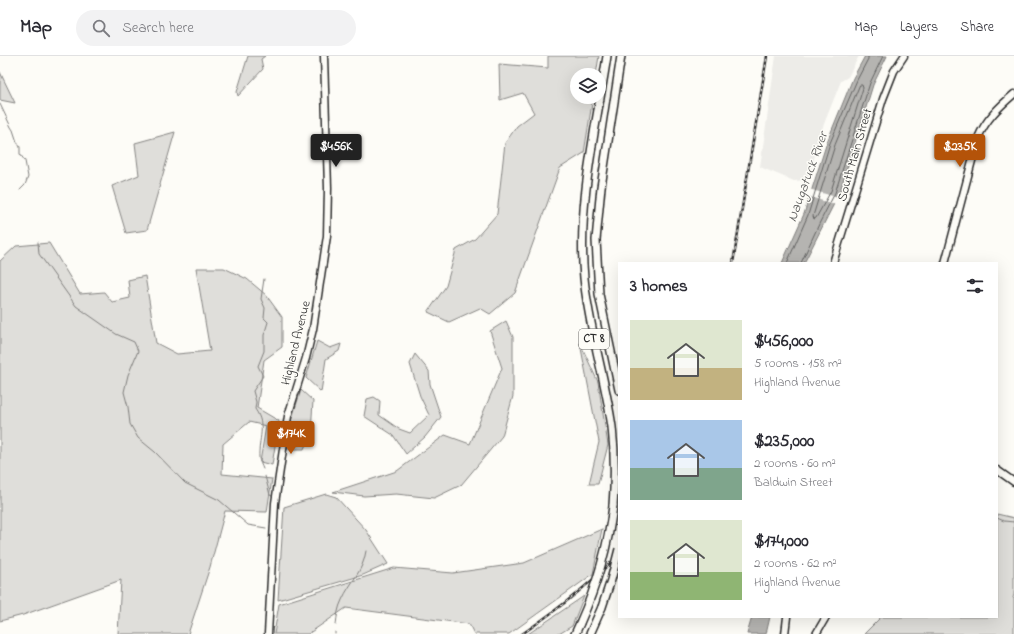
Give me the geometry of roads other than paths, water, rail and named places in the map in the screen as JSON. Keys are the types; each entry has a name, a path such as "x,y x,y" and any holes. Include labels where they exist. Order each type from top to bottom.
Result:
{"highway":[{"name":"CT 8","path":"575,634 590,600 602,562 612,506 614,468 612,428 589,314 584,278 583,222 589,171 607,56"},
{"name":"CT 8","path":"618,385 602,312 597,276 597,223 621,56"},
{"path":"590,634 602,607 618,553"}],"main road":[{"name":"Highland Avenue","path":"268,634 276,503 288,416 311,338 327,236 328,188 324,56"},
{"name":"South Main Street","path":"833,262 882,100 894,71 904,56"},
{"path":"945,262 978,138 989,118 1014,94"},
{"path":"998,471 1014,482"},
{"path":"785,634 787,618"},
{"path":"816,634 825,618"}],"water":[{"path":"865,56 887,56 873,85 839,194 805,262 782,262 804,214 827,142 853,78"},
{"path":"752,618 770,618 766,634 747,634"}],"waterway":[{"path":"0,104 20,147 20,154 25,161 28,177 25,185 20,190"},
{"path":"38,242 39,254 76,306 116,334 134,342 138,351 128,375 124,392 130,424 138,438 155,452 185,483 219,500 248,525 266,528"},
{"path":"263,469 259,458 261,421 255,409 256,402 253,391 263,376 258,366 264,351 264,335 268,322 264,318 265,308 261,299 264,279"},
{"path":"265,476 270,495 272,496"},
{"path":"998,518 1004,521 1014,522"},
{"path":"336,625 341,603 362,565 366,551"}],"railway":[{"path":"733,262 767,56"},
{"path":"522,634 573,597 618,555"}],"water label":[{"name":"Naugatuck River","path":"808,177"}]}
